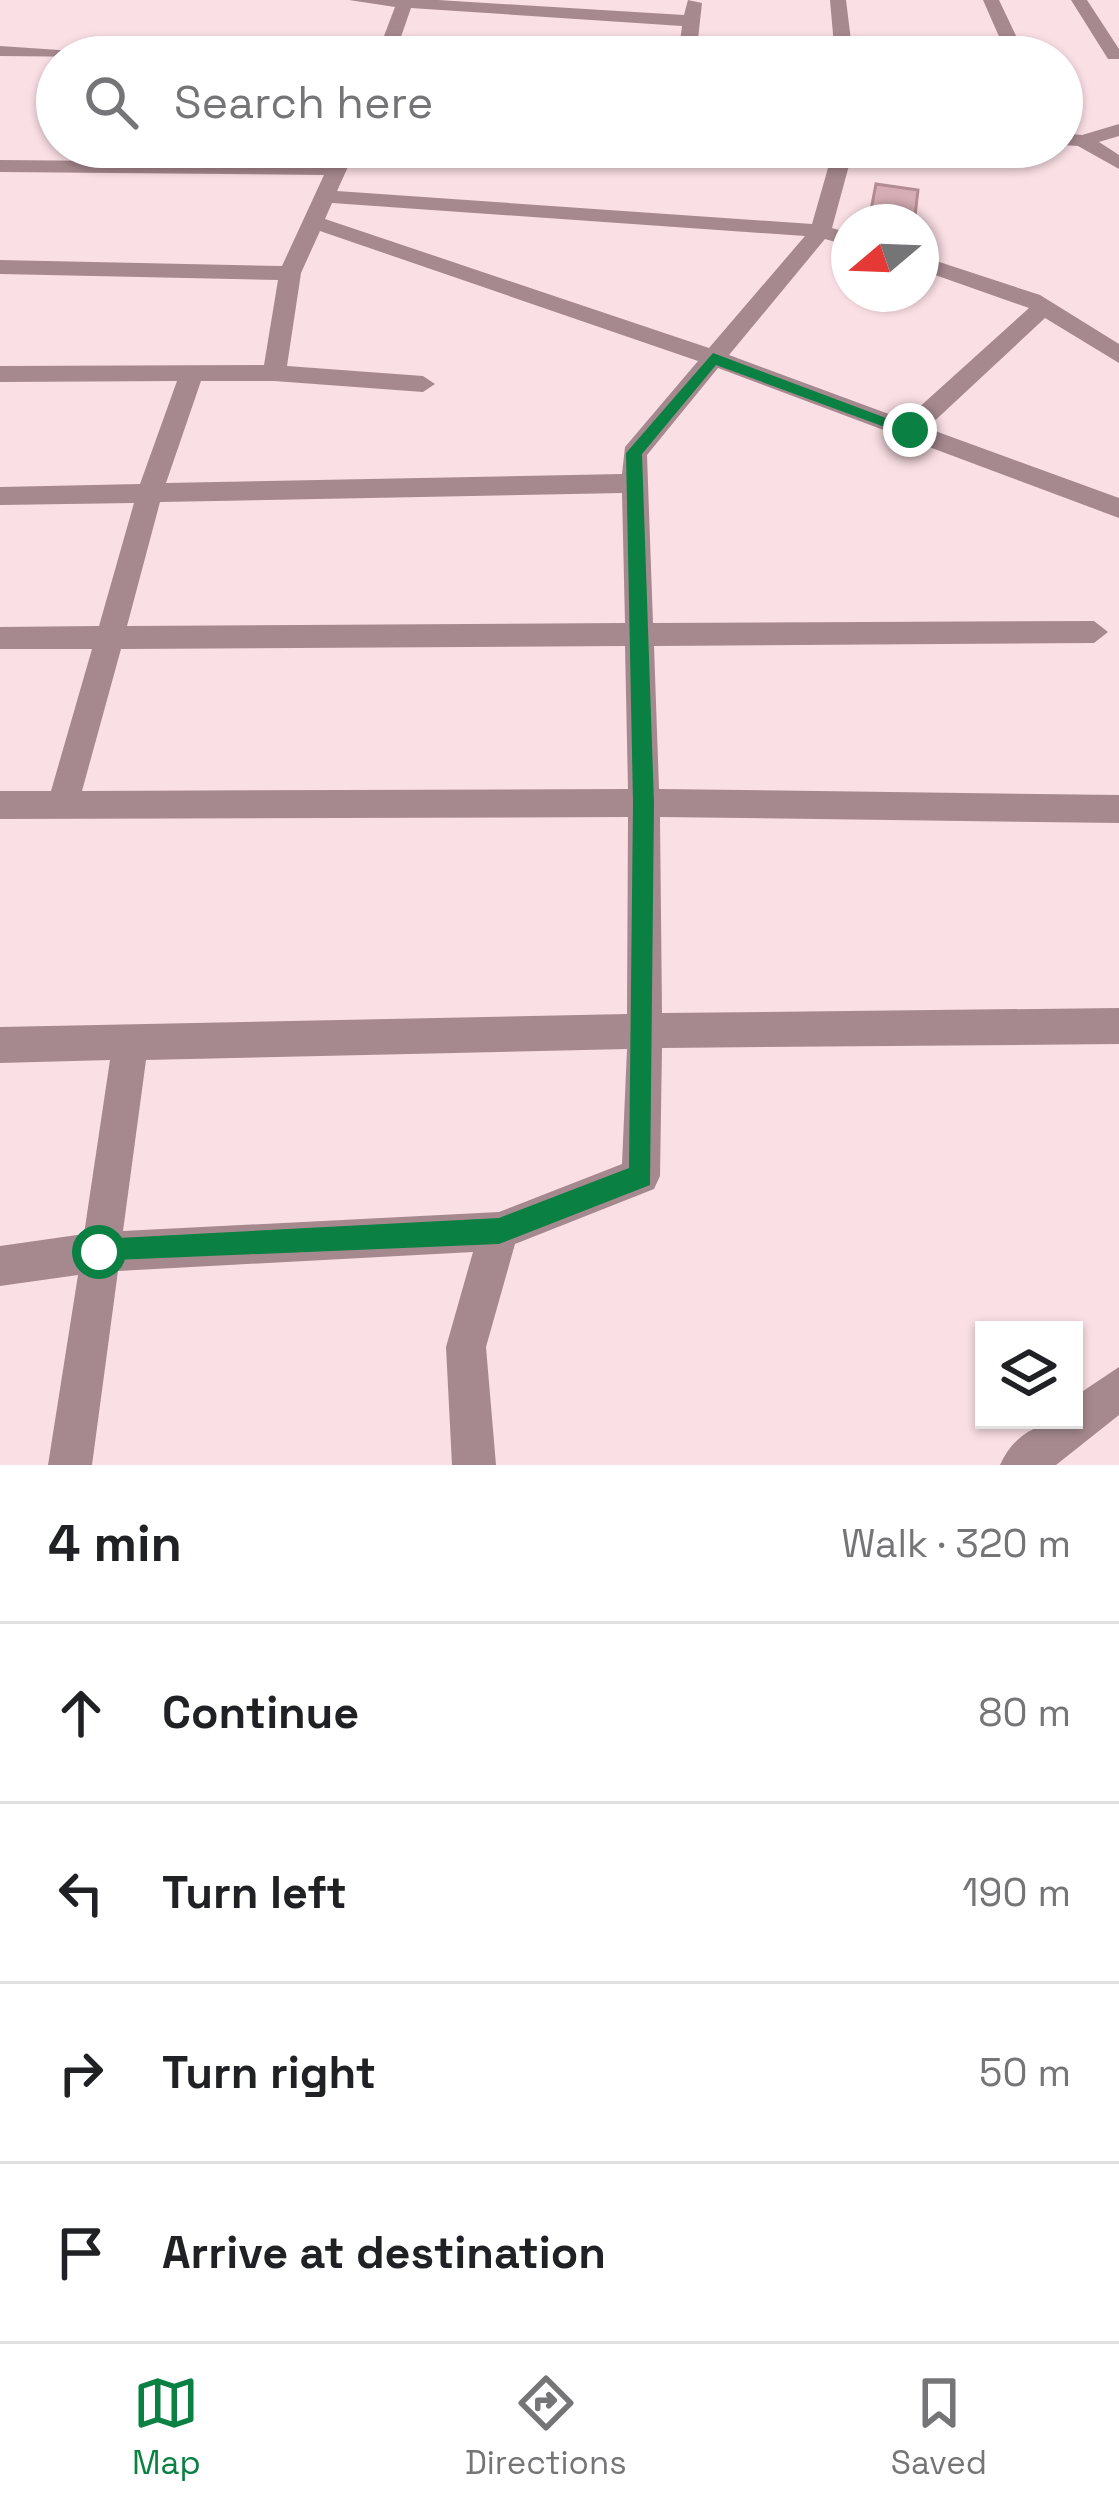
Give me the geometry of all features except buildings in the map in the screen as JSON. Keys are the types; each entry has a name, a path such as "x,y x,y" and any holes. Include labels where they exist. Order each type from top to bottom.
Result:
{"street":[{"path":"357,0 692,21"},
{"path":"690,36 695,0"},
{"path":"838,0 842,36"},
{"path":"991,0 1007,36"},
{"path":"1079,0 1114,55"},
{"path":"393,36 405,1"},
{"path":"0,51 36,53"},
{"path":"1083,138 1119,130"},
{"path":"1083,145 1119,163"},
{"path":"0,166 36,166"},
{"path":"225,168 337,169 290,273 274,373"},
{"path":"0,1265 99,1252 499,1231 641,1176 644,803 634,453 821,231 838,168"},
{"path":"325,196 831,234"},
{"path":"314,222 713,358 1119,508"},
{"path":"0,267 290,273"},
{"path":"939,269 1043,307 1119,355"},
{"path":"910,430 1043,307"},
{"path":"62,805 150,493 192,372"},
{"path":"0,374 274,373 423,384"},
{"path":"0,496 635,483"},
{"path":"0,638 1094,632"},
{"path":"0,805 644,803 1119,809"},
{"path":"0,1045 1119,1026"},
{"path":"70,1465 131,1042"},
{"path":"473,1465 466,1347 499,1231"},
{"path":"1022,1465 1119,1388"}],"route":[{"path":"99,1252 499,1231 641,1176 644,803 634,453 713,358 910,430"}]}
